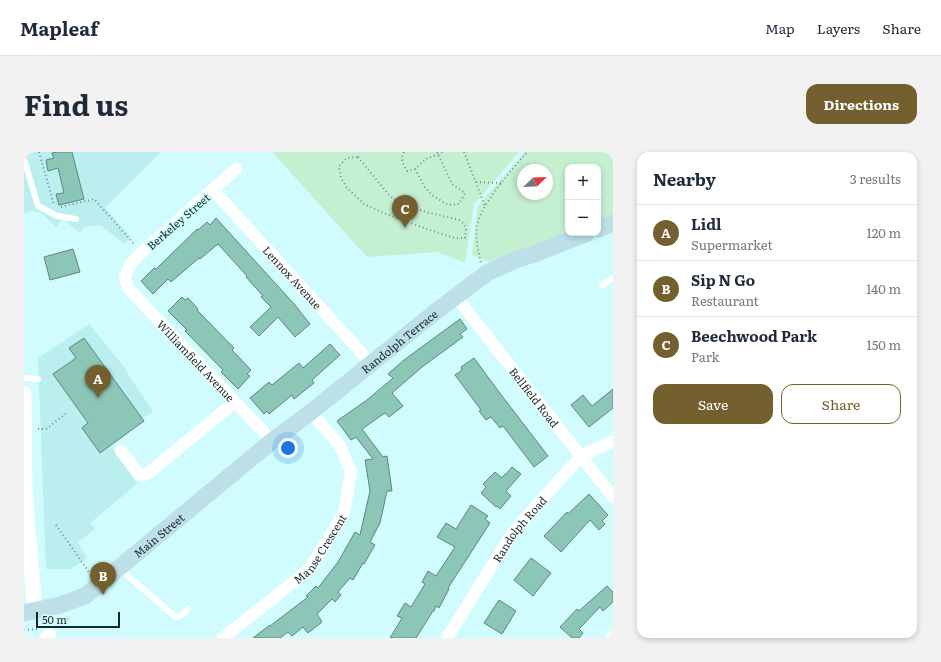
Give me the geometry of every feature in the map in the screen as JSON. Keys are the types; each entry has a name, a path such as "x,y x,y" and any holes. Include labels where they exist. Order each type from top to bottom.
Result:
{"main road":[{"path":"601,227 613,223"},
{"name":"Randolph Terrace","path":"272,441 312,412 434,313 487,273 513,261 579,236"},
{"name":"Main Street","path":"30,612 60,605 85,596 272,441"}],"street":[{"name":"Berkeley Street","path":"125,277 130,265 142,252 236,169"},
{"name":"Lennox Avenue","path":"213,190 372,364"},
{"name":"Williamfield Avenue","path":"125,277 128,288 272,441"},
{"name":"Bellfield Road","path":"456,296 613,497"},
{"path":"24,394 25,491 30,612"},
{"path":"121,451 139,474 144,475 151,471 235,402"},
{"name":"Manse Crescent","path":"223,638 310,568 344,513 351,472 340,446 312,412"},
{"name":"Randolph Road","path":"447,638 513,532 581,456 613,441"}],"lane":[{"path":"24,159 38,206 57,216 76,219"},
{"path":"602,285 613,278"},
{"path":"24,378 38,379"},
{"path":"119,568 175,617 188,609"}],"path":[{"path":"39,152 55,209 94,199 142,252"},
{"path":"404,152 402,155 402,162 406,171 415,169 426,159 437,153 443,152"},
{"path":"464,152 485,206"},
{"path":"487,273 481,265 478,249 477,226 485,206 501,183 527,152"},
{"path":"415,169 424,186 432,195 448,205 459,204 465,193 452,184 437,153"},
{"path":"358,157 388,195 398,202 426,212 459,220 464,224 466,230 465,238 454,238 381,212 364,204 347,188 341,178 339,166 347,158 358,157"},
{"path":"476,182 501,183"},
{"path":"24,429 46,429 68,412"},
{"path":"56,525 98,585"}],"shaded area":[{"path":"24,152 161,152 105,208 131,237 125,244 100,225 85,227 80,233 63,219 56,227 41,213 31,211 24,214"},
{"path":"89,324 124,367 153,411 109,443 137,484 90,523 95,529 78,542 87,558 71,569 46,569 38,358"}],"green space":[{"path":"272,152 519,152 474,204 465,263 438,252 367,257"},
{"path":"525,152 613,152 613,215 601,220 601,164 565,164 565,233 490,262 472,255 478,206"}],"building":[{"path":"72,152 84,199 59,205 56,194 64,193 58,168 48,171 46,160 54,158 52,153"},
{"path":"216,218 295,305 310,324 295,337 278,317 259,336 250,327 271,307 261,297 263,296 246,277 247,276 218,244 171,282 168,279 153,294 141,281 154,268 156,269 197,229 198,230 207,222 210,225"},
{"path":"73,249 80,272 50,280 44,257"},
{"path":"182,297 185,300 188,298 198,309 197,310 234,348 232,350 251,370 247,374 250,376 238,389 221,372 223,370 185,331 187,330 168,311"},
{"path":"460,319 467,329 460,334 463,337 422,367 392,393 403,406 389,417 385,413 362,429 383,457 387,456 392,491 387,491 380,523 370,542 375,545 364,564 363,563 353,580 350,578 338,592 341,595 335,602 332,599 317,614 322,622 308,633 303,627 292,636 288,632 280,638 253,638 308,597 306,596 316,586 318,588 338,562 355,532 360,535 370,491 365,460 373,459 356,437 351,440 337,421 367,400 393,378 388,374 404,360"},
{"path":"84,338 144,421 100,453 82,428 88,423 53,374 76,358 69,348"},
{"path":"330,344 340,355 312,380 314,383 294,399 292,395 269,414 267,411 264,414 250,398 269,382 272,385 299,363 303,368"},
{"path":"474,358 548,456 534,467 503,426 500,428 491,417 486,420 479,411 481,410 455,375 462,370 461,367"},
{"path":"613,389 613,408 589,427 571,405 583,395 592,406"},
{"path":"512,467 521,474 506,491 511,496 500,509 481,493 486,487 483,484 495,472 502,478"},
{"path":"589,494 608,515 602,521 605,524 599,530 590,520 561,552 544,536 567,512 568,514"},
{"path":"471,505 488,516 485,519 490,523 448,588 449,589 439,608 436,606 416,638 390,638 402,618 397,616 405,603 411,607 425,584 422,582 428,571 436,576 455,547 437,537 446,523 456,529"},
{"path":"531,558 551,573 533,596 514,580"},
{"path":"607,586 613,592 613,602 603,611 600,607 579,629 583,633 579,638 572,638 560,627 577,609 579,611"},
{"path":"499,600 516,611 502,634 484,623"}],"place":[{"name":"Beechwood Park","path":"405,228"},
{"name":"Lidl","path":"98,398"},
{"name":"Sip N Go","path":"103,595"}]}
